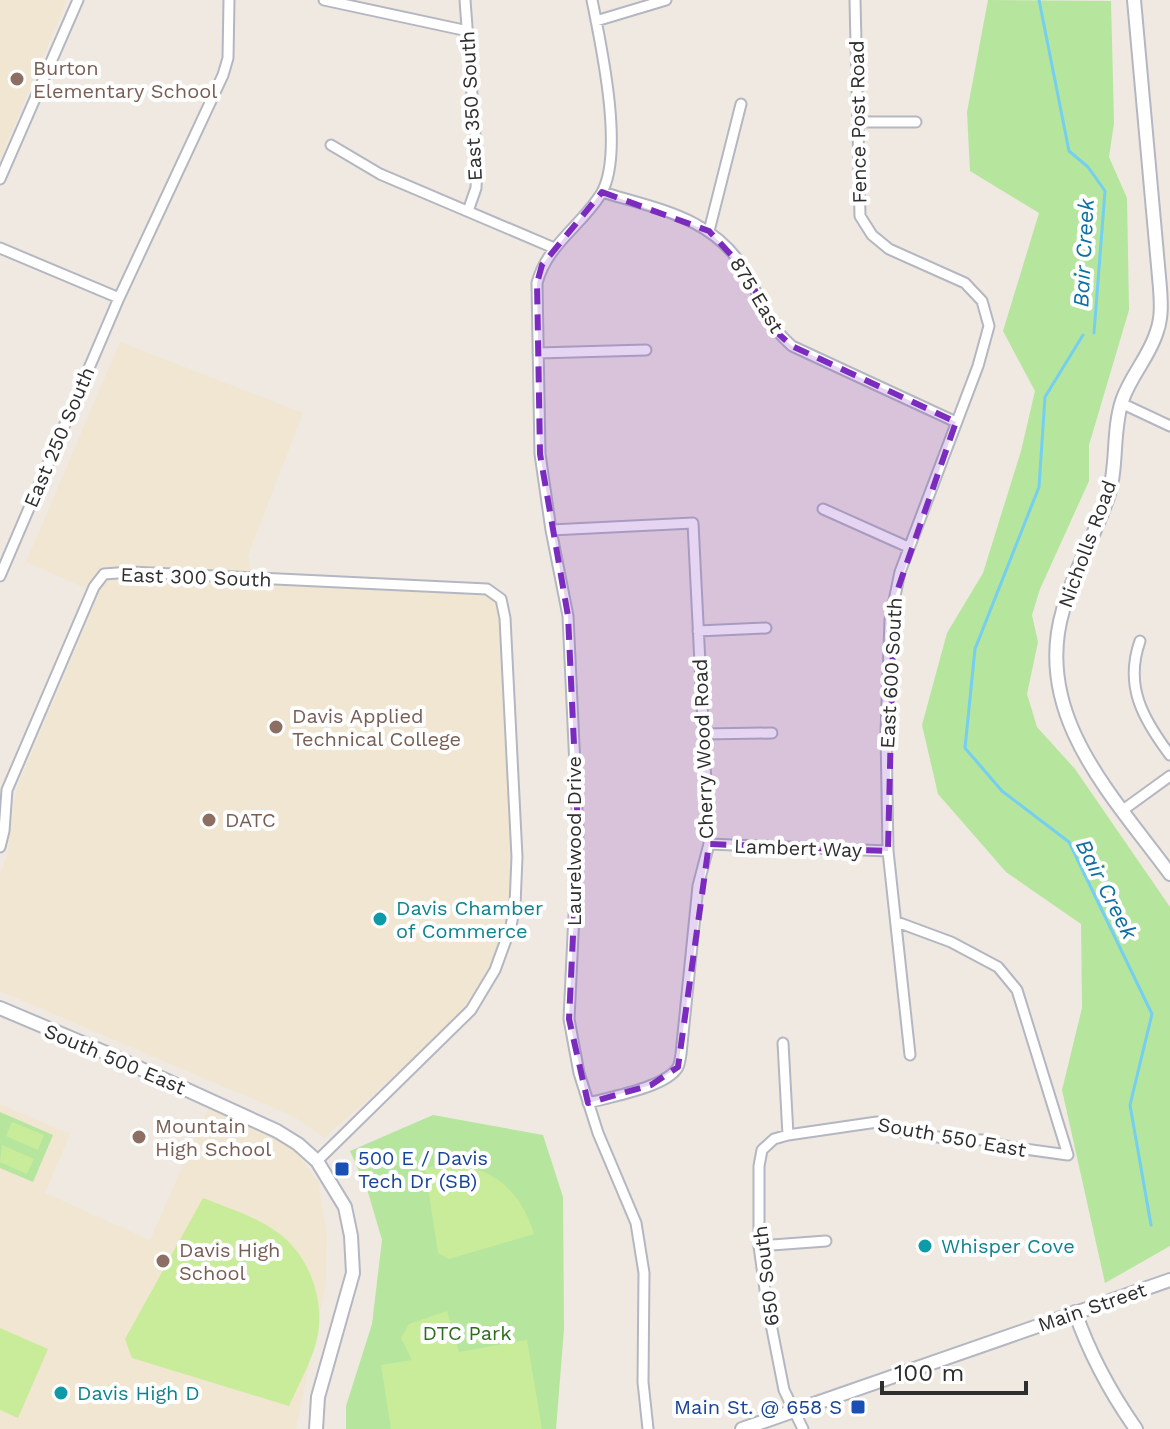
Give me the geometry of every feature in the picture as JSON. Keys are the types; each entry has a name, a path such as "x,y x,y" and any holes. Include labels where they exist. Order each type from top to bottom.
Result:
{"street":[{"path":"0,179 78,0"},
{"name":"East 250 South","path":"0,576 119,298 223,75 228,58 229,0"},
{"path":"324,0 468,31"},
{"name":"East 350 South","path":"465,0 477,162 476,188 468,211"},
{"path":"592,0 605,64 610,138 611,164 602,192"},
{"path":"596,21 666,0"},
{"name":"Fence Post Road","path":"855,0 860,216 872,235 889,249 965,283 982,301 989,326 978,366"},
{"name":"Nicholls Road","path":"1134,0 1161,311 1154,340 1121,403 1111,486 1063,610 1056,655 1058,684 1068,723 1081,750 1170,874"},
{"path":"709,231 741,104"},
{"path":"858,122 916,122"},
{"path":"331,145 380,174 554,248"},
{"name":"875 East","path":"602,192 666,210 692,220 709,231 746,271 773,329 792,346 956,422"},
{"name":"Laurelwood Drive","path":"602,192 577,225 554,248 542,265 537,283 540,454 568,616 578,831 569,1019 572,1045 588,1103 636,1223 644,1273 643,1382 648,1429"},
{"path":"0,248 119,298"},
{"path":"538,353 646,350"},
{"name":"East 600 South","path":"910,1055 888,851 886,732 890,620 908,547 978,366"},
{"path":"1121,403 1170,426"},
{"path":"823,509 908,547"},
{"name":"Cherry Wood Road","path":"551,530 693,523 709,844 698,886 678,1067 671,1075 651,1085 588,1103"},
{"name":"East 300 South","path":"0,847 7,790 94,587 104,574 131,572 487,589 501,599 505,618 517,857 517,887 511,926 495,970 471,1010 317,1161"},
{"path":"698,631 766,628"},
{"path":"1140,641 1134,661 1135,695 1143,717 1170,755"},
{"path":"703,734 772,733"},
{"path":"1123,810 1170,776"},
{"name":"Lambert Way","path":"709,844 888,851"},
{"name":"South 550 East","path":"788,1135 877,1122 902,1132 983,1140 1068,1155 1017,990 998,967 951,942 897,922"},
{"name":"South 500 East","path":"0,1008 277,1131 317,1161 345,1207 351,1236 353,1273 318,1397 316,1429"},
{"path":"783,1043 788,1135"},
{"name":"650 South","path":"788,1135 774,1139 762,1150 759,1166 759,1246 784,1390 803,1429"},
{"path":"759,1246 826,1241"},
{"name":"Main Street","path":"742,1429 1170,1280"},
{"path":"1075,1312 1111,1392 1136,1429"}],"highlighted area":[{"path":"602,192 709,231 746,271 773,329 792,346 956,422 894,600 888,851 709,844 678,1067 651,1085 588,1103 569,1019 578,831 568,616 540,454 537,283 542,265"}],"shaded area":[{"name":"Burton Elementary School","path":"0,0 67,0 0,159"},
{"name":"Davis Applied Technical College","path":"120,342 303,413 248,555 253,582 490,595 501,604 513,809 513,920 495,965 465,1013 324,1138 293,1116 0,991 0,873 7,856 16,790 99,594 26,562"},
{"name":"Davis High School","path":"0,1104 70,1134 45,1193 150,1240 208,1109 289,1143 318,1181 327,1235 326,1282 296,1429 0,1429"}],"green space":[{"path":"988,0 1111,1 1114,123 1109,157 1127,198 1129,310 1089,445 1089,481 1040,589 1032,615 1038,642 1027,694 1037,727 1075,769 1170,907 1170,1246 1105,1283 1062,1090 1082,1008 1081,924 1006,872 938,794 922,725 947,633 983,573 1021,451 1035,391 1003,331 1039,213 970,171 967,112"},
{"path":"0,1112 53,1135 33,1182 0,1168"},
{"name":"DTC Park","path":"433,1115 543,1135 563,1197 564,1329 556,1429 346,1429 346,1406 372,1324 382,1240 367,1189 350,1151"},
{"path":"12,1122 44,1135 38,1150 6,1136"},
{"path":"2,1145 34,1159 27,1174 0,1162"},
{"path":"444,1165 476,1169 502,1183 521,1205 534,1234 449,1259 438,1253 425,1168"},
{"path":"203,1198 269,1226 289,1242 307,1267 317,1297 319,1328 307,1367 289,1406 132,1358 125,1339"},
{"path":"447,1311 459,1352 527,1340 542,1429 391,1429 381,1365 412,1360 401,1338 409,1324"},
{"path":"0,1328 48,1349 18,1418 0,1410"}],"waterway":[{"name":"Bair Creek","path":"1039,0 1069,151 1088,167 1105,191 1094,333"},
{"name":"Bair Creek","path":"1083,335 1045,397 1039,487 975,649 965,748 1002,791 1069,842 1152,1014 1130,1105 1151,1225"}],"place":[{"name":"Burton Elementary School","path":"17,79"},
{"name":"Davis Applied Technical College","path":"276,727"},
{"name":"DATC","path":"209,820"},
{"name":"Davis Chamber of Commerce","path":"380,919"},
{"name":"Mountain High School","path":"139,1137"},
{"name":"500 E / Davis Tech Dr (SB)","path":"342,1169"},
{"name":"Whisper Cove","path":"925,1246"},
{"name":"Davis High School","path":"163,1261"},
{"name":"Davis High D","path":"61,1393"},
{"name":"Main St. @ 658 S","path":"858,1407"}]}
